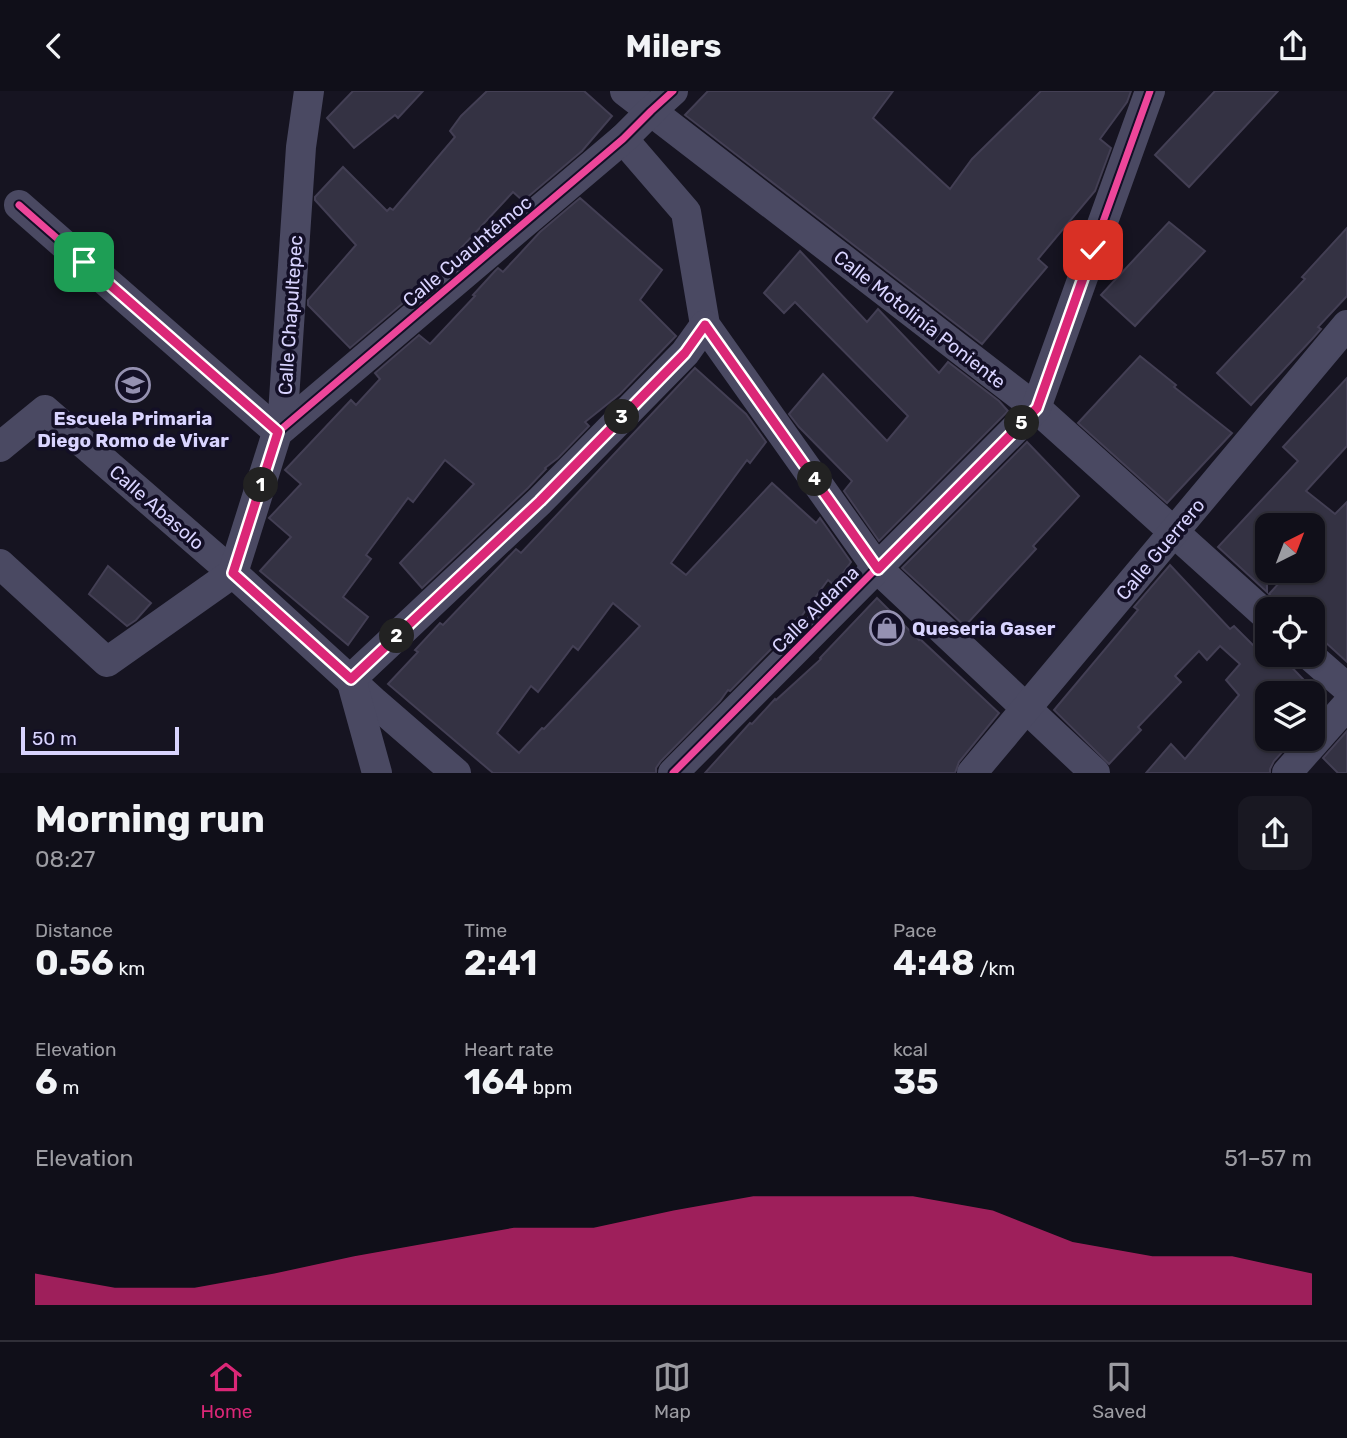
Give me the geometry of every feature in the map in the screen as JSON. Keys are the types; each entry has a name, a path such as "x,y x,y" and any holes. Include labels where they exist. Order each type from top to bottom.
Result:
{"street":[{"name":"Calle Chapultepec","path":"233,573 283,414 301,147 309,91"},
{"name":"Calle Motolinía Poniente","path":"625,91 1037,408 1255,605"},
{"name":"Calle Cuauhtémoc","path":"278,432 623,139 673,91"},
{"name":"Calle Aldama","path":"673,773 1037,408 1150,91"},
{"path":"623,139 686,212 705,325 878,569 1095,773"},
{"path":"19,205 278,432"},
{"path":"377,773 351,679 540,501 685,353 705,325"},
{"name":"Calle Guerrero","path":"972,773 1347,325"},
{"name":"Calle Abasolo","path":"0,447 45,410 233,573 456,773"},
{"path":"0,564 107,662 233,573"},
{"path":"1323,667 1347,688"},
{"path":"1287,773 1347,705"}],"building":[{"path":"353,91 423,91 398,118 395,115 354,148 327,118"},
{"path":"487,91 584,91 612,116 582,151 523,201 513,192 436,275 350,348 308,305 308,300 356,245 315,197 343,167 387,211 390,208 393,210 455,137 450,131 461,116"},
{"path":"708,91 893,91 873,118 950,189 972,159 1041,91 1131,91 1127,102 1100,139 1111,148 1095,191 1038,259 1047,267 982,344 685,115"},
{"path":"1215,91 1278,91 1189,187 1155,155"},
{"path":"580,198 662,270 640,300 676,336 620,394 585,422 589,426 528,488 422,588 400,563 474,484 445,460 413,502 408,498 366,555 371,559 343,597 368,617 348,645 260,571 291,537 269,518 301,484 285,470 351,400 356,405 380,379 375,373 419,335 430,344 498,268 503,272 540,232"},
{"path":"1169,222 1205,251 1135,326 1101,295"},
{"path":"1347,228 1347,296 1318,327 1321,329 1251,405 1217,373 1305,279 1302,277"},
{"path":"800,251 867,322 878,309 939,373 948,362 1008,411 879,541 844,491 852,481 789,414 823,374 887,441 908,416 795,302 784,313 764,293"},
{"path":"1140,356 1232,433 1167,503 1078,423"},
{"path":"695,368 746,414 766,442 750,463 747,460 671,563 686,575 772,483 816,523 820,518 851,562 834,585 828,580 798,621 796,619 778,642 661,761 656,773 493,773 388,684 440,623 443,625 516,549 521,553","holes":["613,603 640,626 519,753 497,733 531,686 538,692 573,646 578,650"]},
{"path":"1347,378 1347,446 1306,491 1335,514 1347,502 1347,662 1325,642 1325,597 1272,597 1269,594 1279,583 1325,583 1325,513 1255,513 1255,581 1218,547 1298,461 1283,447"},
{"path":"1027,442 1079,496 1033,546 1036,549 965,626 902,568"},
{"path":"1170,565 1230,629 1234,626 1255,647 1255,667 1292,667 1305,681 1255,681 1255,751 1283,751 1274,761 1270,773 1146,773 1171,744 1185,759 1239,695 1226,680 1240,664 1220,646 1207,660 1199,651 1175,676 1181,682 1138,727 1141,730 1109,764 1054,710 1138,610 1134,607"},
{"path":"108,566 151,603 127,626 89,594"},
{"path":"1257,583 1267,583 1267,592"},
{"path":"877,598 999,713 959,762 955,773 705,773 750,723 821,659"},
{"path":"1347,731 1347,773 1338,773 1323,758"}],"cycle path":[{"path":"19,205 278,432 623,139 673,91"},
{"path":"673,773 1036,408 1150,91"}],"place":[{"name":"Escuela Primaria Diego Romo de Vivar","path":"133,385"},
{"name":"Queseria Gaser","path":"887,628"}],"route":[{"path":"84,262 278,432 233,573 351,679 540,501 685,353 705,325 878,569 1037,408 1093,250"}]}
